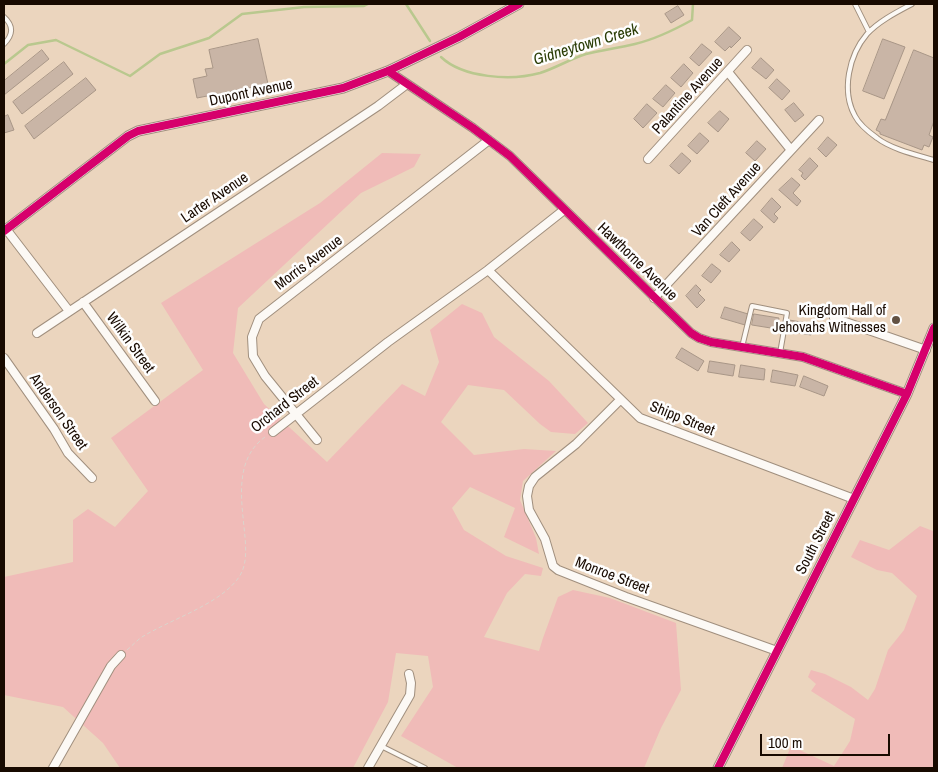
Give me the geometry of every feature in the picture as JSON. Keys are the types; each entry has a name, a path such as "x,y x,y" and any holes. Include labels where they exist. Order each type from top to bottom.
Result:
{"street":[{"name":"Dupont Avenue","path":"5,230 128,136 138,131 343,88 388,71 459,37 519,4"},
{"name":"Palantine Avenue","path":"648,159 747,50"},
{"name":"Hawthorne Avenue","path":"388,71 490,140 524,168 654,298 691,333 699,338 803,357 907,394"},
{"path":"728,72 791,150"},
{"name":"Larter Avenue","path":"37,332 378,106 407,84"},
{"name":"Van Cleft Avenue","path":"654,298 819,120"},
{"name":"Morris Avenue","path":"317,440 265,376 253,356 252,337 259,319 490,140"},
{"name":"Orchard Street","path":"273,432 368,360 388,342 488,270 564,210"},
{"path":"5,230 69,312"},
{"name":"Shipp Street","path":"488,270 620,400 646,421 854,499"},
{"name":"Wilkin Street","path":"83,302 155,401"},
{"path":"834,318 926,350"},
{"name":"South Street","path":"718,768 907,394 934,328"},
{"name":"Anderson Street","path":"4,358 54,429 68,453 92,478"},
{"name":"Monroe Street","path":"620,400 576,444 535,477 529,486 527,496 529,510 545,539 553,566 558,570 626,597 778,651"},
{"path":"53,768 111,666 121,655"},
{"path":"368,768 410,695 412,683 409,674"}],"lane":[{"path":"855,4 869,32"},
{"path":"912,4 869,32 860,43 850,65 847,96 855,118 878,139 905,152 934,160"},
{"path":"4,17 12,26 11,35 4,44"},
{"path":"742,347 752,306 788,313 780,353"},
{"path":"380,746 419,767 426,768"}],"shaded area":[{"path":"382,153 421,154 414,167 361,193 238,308 233,353 264,404 327,462 402,384 425,396 439,362 430,330 462,304 482,313 494,337 549,381 588,423 575,434 551,432 504,390 468,385 441,422 474,455 524,449 556,451 523,481 520,500 536,538 539,554 504,537 515,508 470,487 452,508 464,530 506,556 543,568 541,576 525,574 507,593 484,637 539,651 558,597 573,590 610,598 676,623 681,690 661,728 644,768 458,768 401,736 433,687 428,656 396,653 388,702 353,768 120,768 103,743 63,707 4,695 4,577 73,562 73,520 88,509 115,527 148,491 111,438 203,370 161,303 320,203"},
{"path":"920,526 933,531 934,529 934,768 782,768 791,746 834,766 850,741 855,719 811,691 816,684 808,677 811,670 825,674 851,687 868,700 875,689 888,650 904,630 917,596 892,573 877,570 851,557 860,540 889,550"}],"building":[{"path":"678,6 684,15 671,23 665,14"},
{"path":"729,27 741,38 725,51 715,42"},
{"path":"258,39 268,84 197,98 193,79 207,76 205,69 213,68 209,50"},
{"path":"883,39 905,47 884,99 863,91"},
{"path":"702,44 712,52 699,66 690,58"},
{"path":"42,50 49,59 4,95 4,81"},
{"path":"914,50 934,58 934,121 929,135 933,137 929,147 924,145 922,150 880,134 876,130 881,119 885,120"},
{"path":"761,58 774,70 766,79 752,68"},
{"path":"64,62 73,74 22,114 13,102"},
{"path":"684,64 693,73 681,87 671,78"},
{"path":"86,78 96,90 34,139 25,126"},
{"path":"777,79 790,91 782,100 769,88"},
{"path":"666,85 675,93 663,107 653,99"},
{"path":"794,103 804,115 795,122 785,110"},
{"path":"647,104 657,113 643,128 634,119"},
{"path":"720,111 729,119 718,132 708,123"},
{"path":"8,115 14,130 4,133 4,117"},
{"path":"700,133 709,141 697,154 688,146"},
{"path":"828,137 837,145 826,157 818,149"},
{"path":"757,141 766,149 755,161 746,153"},
{"path":"682,153 691,161 679,174 670,166"},
{"path":"810,158 818,166 805,180 801,176 803,173 799,170"},
{"path":"792,178 800,185 793,193 801,201 797,206 779,190"},
{"path":"772,198 781,207 774,214 778,218 774,223 761,211"},
{"path":"754,219 763,227 750,241 741,233"},
{"path":"732,242 740,250 729,262 720,255"},
{"path":"712,264 721,271 711,283 702,276"},
{"path":"696,285 701,290 698,293 705,300 697,308 686,296"},
{"path":"725,307 748,314 745,325 721,318"},
{"path":"754,314 779,318 777,329 752,325"},
{"path":"789,320 813,324 811,335 787,331"},
{"path":"682,348 704,361 698,371 676,358"},
{"path":"710,361 735,365 733,376 708,372"},
{"path":"741,365 765,369 764,380 739,377"},
{"path":"773,370 798,375 795,386 771,382"},
{"path":"804,376 828,386 824,396 800,387"}],"waterway":[{"name":"Gidneytown Creek","path":"4,64 28,45 56,40 130,76 160,54 209,38 242,14 304,7 364,6 368,4"},
{"name":"Gidneytown Creek","path":"406,4 430,41"},
{"name":"Gidneytown Creek","path":"441,57 450,64 462,69 488,76 515,77 540,73 586,54 635,44 665,34 692,20 693,4"}],"cycle path":[{"path":"4,231 128,136 138,131 343,88 388,71 459,37 519,4"},
{"path":"388,71 473,128 510,156 691,333 699,338 711,342 803,357 907,394"},
{"path":"718,768 907,394 934,328"}],"place":[{"name":"Kingdom Hall of Jehovahs Witnesses","path":"896,320"}]}
